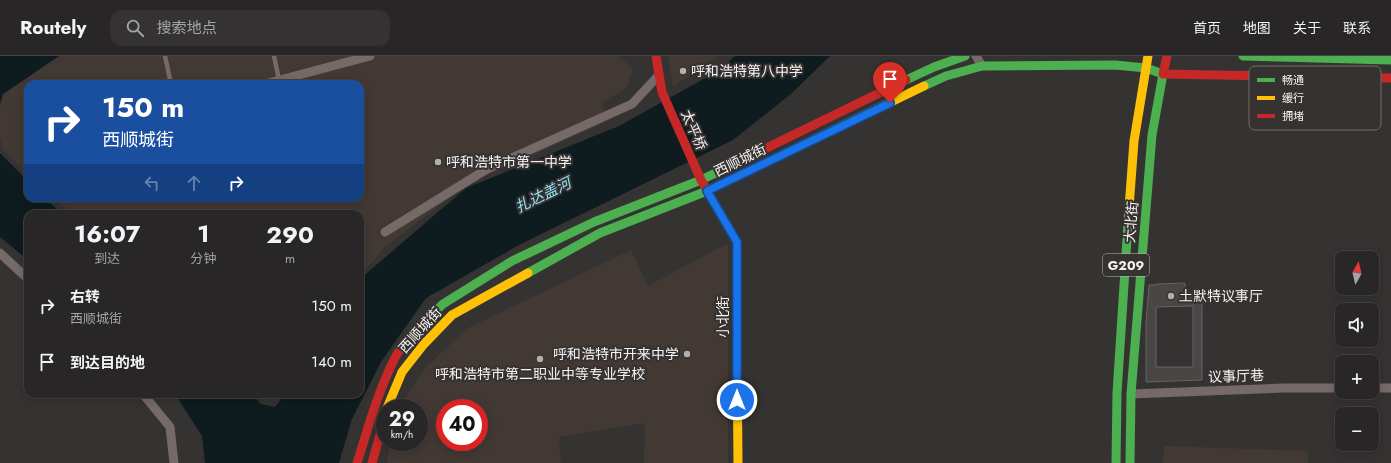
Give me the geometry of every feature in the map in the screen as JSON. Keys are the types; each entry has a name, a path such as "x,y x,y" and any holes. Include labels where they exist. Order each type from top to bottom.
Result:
{"main road":[{"name":"太平桥","path":"656,56 662,92 701,180"},
{"name":"西顺城街","path":"357,463 377,400 393,361 418,327 443,304 512,261 594,222 701,180 934,67 965,56"},
{"name":"大北街","path":"1116,463 1117,393 1134,141 1148,56"},
{"name":"大北街","path":"1130,463 1131,394 1152,135 1167,56"},
{"path":"1243,56 1391,60"},
{"name":"西顺城街","path":"392,399 402,372 424,344 452,315 600,233 707,191 946,76 982,66 1115,65 1146,68 1163,74 1249,76"},
{"name":"西顺城街","path":"1381,78 1391,78"},
{"name":"小北街","path":"701,180 737,242 738,463"},
{"path":"372,463 376,449"}],"street":[{"path":"279,80 370,56"},
{"path":"976,56 982,66"},
{"path":"385,232 487,169 632,104 659,75"},
{"path":"0,253 24,275"},
{"name":"议事厅巷","path":"1131,394 1284,388 1335,388"},
{"path":"1379,388 1391,388"},
{"path":"146,398 170,427 174,463"}],"lane":[{"path":"165,56 170,80"},
{"path":"274,56 279,80"}],"shaded area":[{"name":"呼和浩特市第一中学","path":"59,56 618,56 633,68 627,88 601,103 610,120 468,184 385,247 364,271 364,210 68,210 59,202 364,202 364,80 24,80"},
{"name":"呼和浩特第八中学","path":"668,56 718,56 673,87"},
{"name":"呼和浩特市第一中学","path":"24,80 24,169 3,150 0,137 0,107 4,94"},
{"name":"呼和浩特市第二职业中等专业学校","path":"728,243 728,463 644,463 645,423 559,437 561,463 387,463 389,451 428,451 428,399 405,399 425,368 468,328 631,250 648,286"},
{"path":"1164,446 1308,451 1308,463 1163,463"}],"water":[{"path":"0,56 59,56 3,94 0,103"},
{"name":"扎达盖河","path":"735,56 830,56 792,93 733,140 519,245 426,298 381,362 364,395 364,276 466,188 619,126 718,71"},
{"path":"0,153 24,177 24,202 49,202 58,210 24,210 24,257 0,237"},
{"path":"178,398 256,398 261,404 275,407 282,398 363,398 352,419 339,463 205,463 202,436"}],"building":[{"path":"1185,283 1185,296 1202,296 1202,380 1146,382 1146,323 1149,285","holes":["1193,306 1193,367 1156,367 1156,307"]}],"traffic: fast":[{"path":"906,80 934,67 965,56"},
{"path":"1243,56 1391,60"},
{"path":"924,86 946,76 982,66 1115,65 1146,68 1163,74"},
{"path":"1130,463 1131,394 1152,135 1163,74"},
{"path":"528,273 600,233 707,191 761,165"},
{"path":"429,317 443,304 512,261 594,222 701,180 730,166"},
{"path":"1116,463 1117,393 1129,208"}],"traffic: slow":[{"path":"1146,68 1148,56"},
{"path":"1129,208 1134,141 1146,68"},
{"path":"761,165 924,86"},
{"path":"391,399 402,372 424,344 452,315 528,273"},
{"path":"737,346 738,463"}],"traffic: jam":[{"path":"656,56 662,92 701,180 737,242 737,346"},
{"path":"1167,56 1163,74 1249,76"},
{"path":"1381,78 1391,78"},
{"path":"730,166 906,80"},
{"path":"357,463 377,399 387,374 399,351 429,317"},
{"path":"372,463 376,449"}],"place":[{"name":"呼和浩特第八中学","path":"683,71"},
{"name":"呼和浩特市第一中学","path":"438,162"},
{"name":"土默特议事厅","path":"1171,296"},
{"name":"呼和浩特市开来中学","path":"687,354"},
{"name":"呼和浩特市第二职业中等专业学校","path":"540,359"}],"route":[{"path":"737,400 737,242 707,191 890,103"}]}
